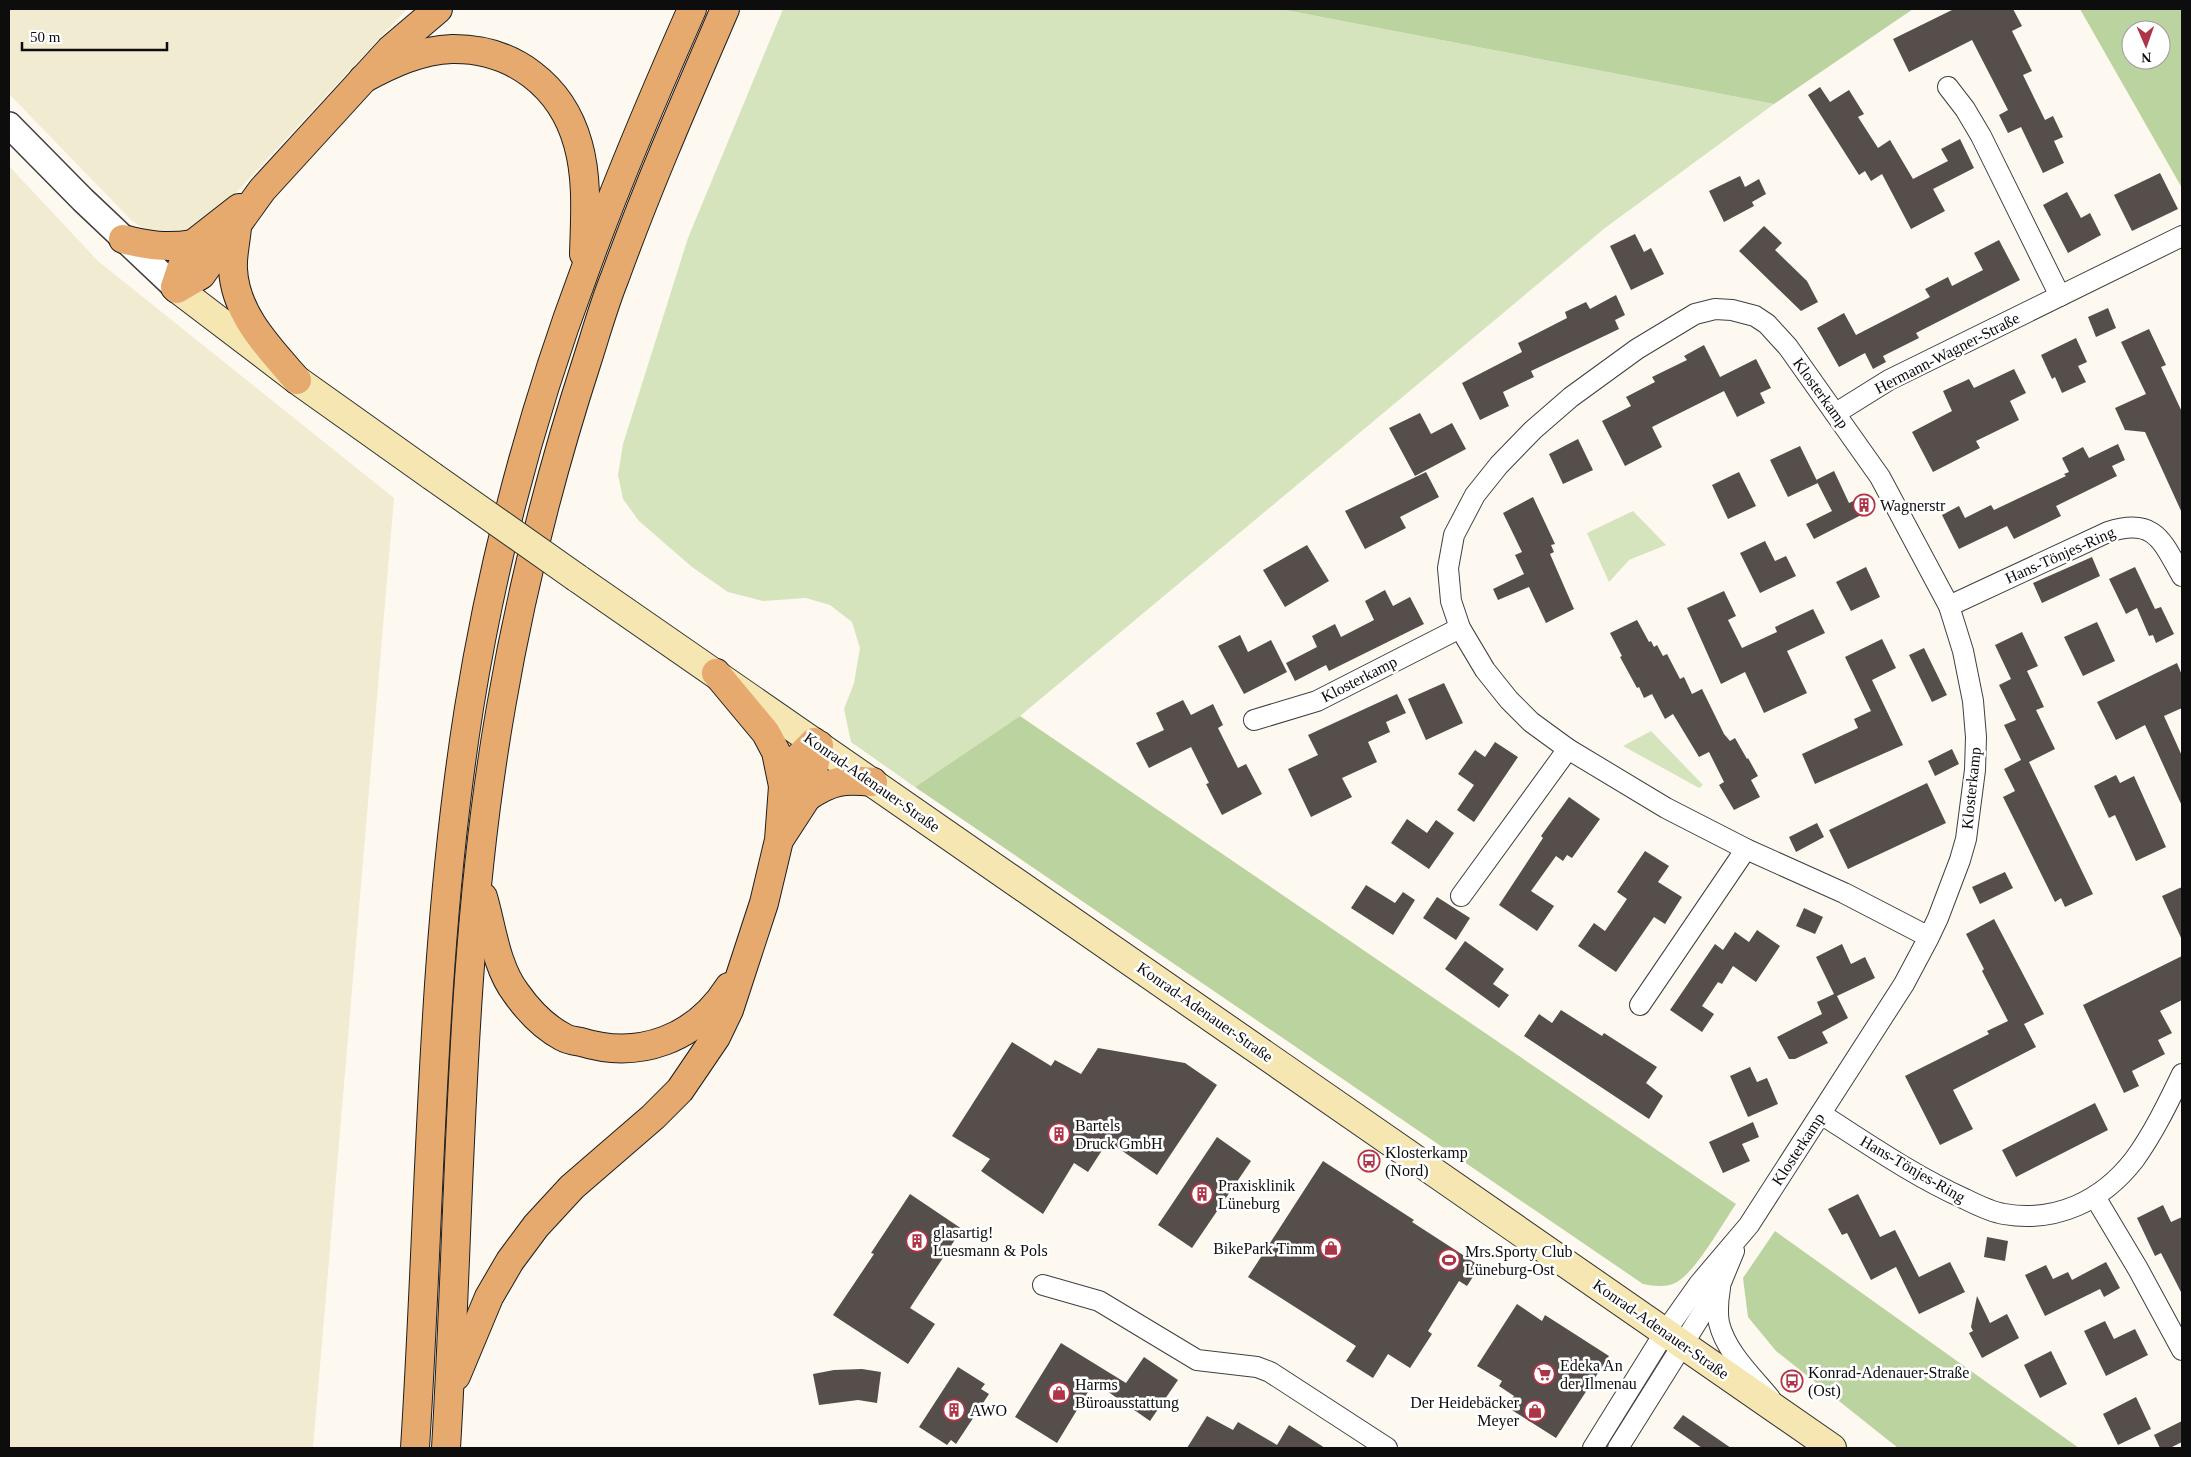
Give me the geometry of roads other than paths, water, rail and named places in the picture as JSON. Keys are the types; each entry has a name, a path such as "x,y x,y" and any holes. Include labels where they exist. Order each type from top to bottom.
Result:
{"highway":[{"path":"176,288 201,275 262,190 390,50 438,9"},
{"path":"415,1448 432,1068 457,792 480,650 512,502 544,393 584,273 641,126 692,9"},
{"path":"446,1448 463,1068 478,877 500,711 523,591 543,508 574,400 613,280 670,136 725,9"},
{"path":"363,79 398,62 420,54 452,49 486,53 515,62 537,78 557,98 571,122 579,146 585,203 584,273"},
{"path":"176,288 182,266 194,244 262,190"},
{"path":"237,227 232,269 238,301 260,336 297,380"},
{"path":"123,239 147,246 172,247 194,244"},
{"path":"716,674 766,733 795,791"},
{"path":"449,1393 489,1297 510,1261 536,1226 572,1187 653,1117 680,1090 716,1037 729,1010 764,903 779,840 795,791 796,760 817,744"},
{"path":"795,791 838,781 873,782"},
{"path":"478,877 501,964 515,992 537,1019 563,1037 597,1047 636,1049 667,1040 697,1024 719,1002 744,962"}],"main road":[{"name":"Konrad-Adenauer-Straße","path":"176,288 297,380 577,578 1832,1448"}],"street":[{"path":"1948,87 1965,109 1981,136 2060,296"},
{"path":"9,124 123,239 176,288"},
{"name":"Hermann-Wagner-Straße","path":"1836,413 1889,380 2182,236"},
{"name":"Klosterkamp","path":"1674,1338 1698,1284 1743,1231 1821,1114 1904,984 1929,937 1946,899 1960,860 1968,824 1975,770 1976,737 1973,701 1963,651 1949,606 1880,477 1788,347 1767,324 1755,316 1732,310 1715,310 1695,314 1674,325 1612,366 1541,423 1499,465 1475,495 1454,535 1448,568 1451,601 1460,628 1485,670 1509,700 1531,722 1568,750 1658,803 1746,849 1844,893 1929,937"},
{"name":"Hans-Tönjes-Ring","path":"1949,606 2108,532 2121,528 2137,527 2150,531 2161,540 2182,576"},
{"name":"Klosterkamp","path":"1254,720 1317,701 1460,628"},
{"path":"1462,896 1568,750"},
{"path":"1640,1005 1746,849"},
{"name":"Hans-Tönjes-Ring","path":"1821,1114 1930,1182 1984,1208 2004,1214 2028,1216 2054,1214 2075,1208 2095,1197 2133,1160 2180,1083"},
{"path":"2095,1197 2141,1274 2182,1350"},
{"name":"Klosterkamp","path":"1743,1231 1720,1285 1718,1307 1720,1324 1727,1343 1784,1415"},
{"path":"1043,1285 1100,1301 1197,1360 1257,1367 1270,1372 1387,1448"},
{"name":"Klosterkamp","path":"1674,1338 1720,1285"},
{"path":"1593,1448 1674,1338"},
{"path":"1618,1448 1674,1338"}],"place":[{"name":"Wagnerstr","path":"1864,505"},
{"name":"Bartels Druck GmbH","path":"1059,1134"},
{"name":"Klosterkamp (Nord)","path":"1369,1161"},
{"name":"Praxisklinik Lüneburg","path":"1202,1194"},
{"name":"glasartig! Luesmann & Pols","path":"917,1241"},
{"name":"BikePark Timm","path":"1331,1248"},
{"name":"Mrs.Sporty Club Lüneburg-Ost","path":"1449,1260"},
{"name":"Edeka An der Ilmenau","path":"1544,1374"},
{"name":"Konrad-Adenauer-Straße (Ost)","path":"1792,1381"},
{"name":"Harms Büroausstattung","path":"1059,1393"},
{"name":"AWO","path":"954,1410"},
{"name":"Der Heidebäcker Meyer","path":"1535,1411"}]}
